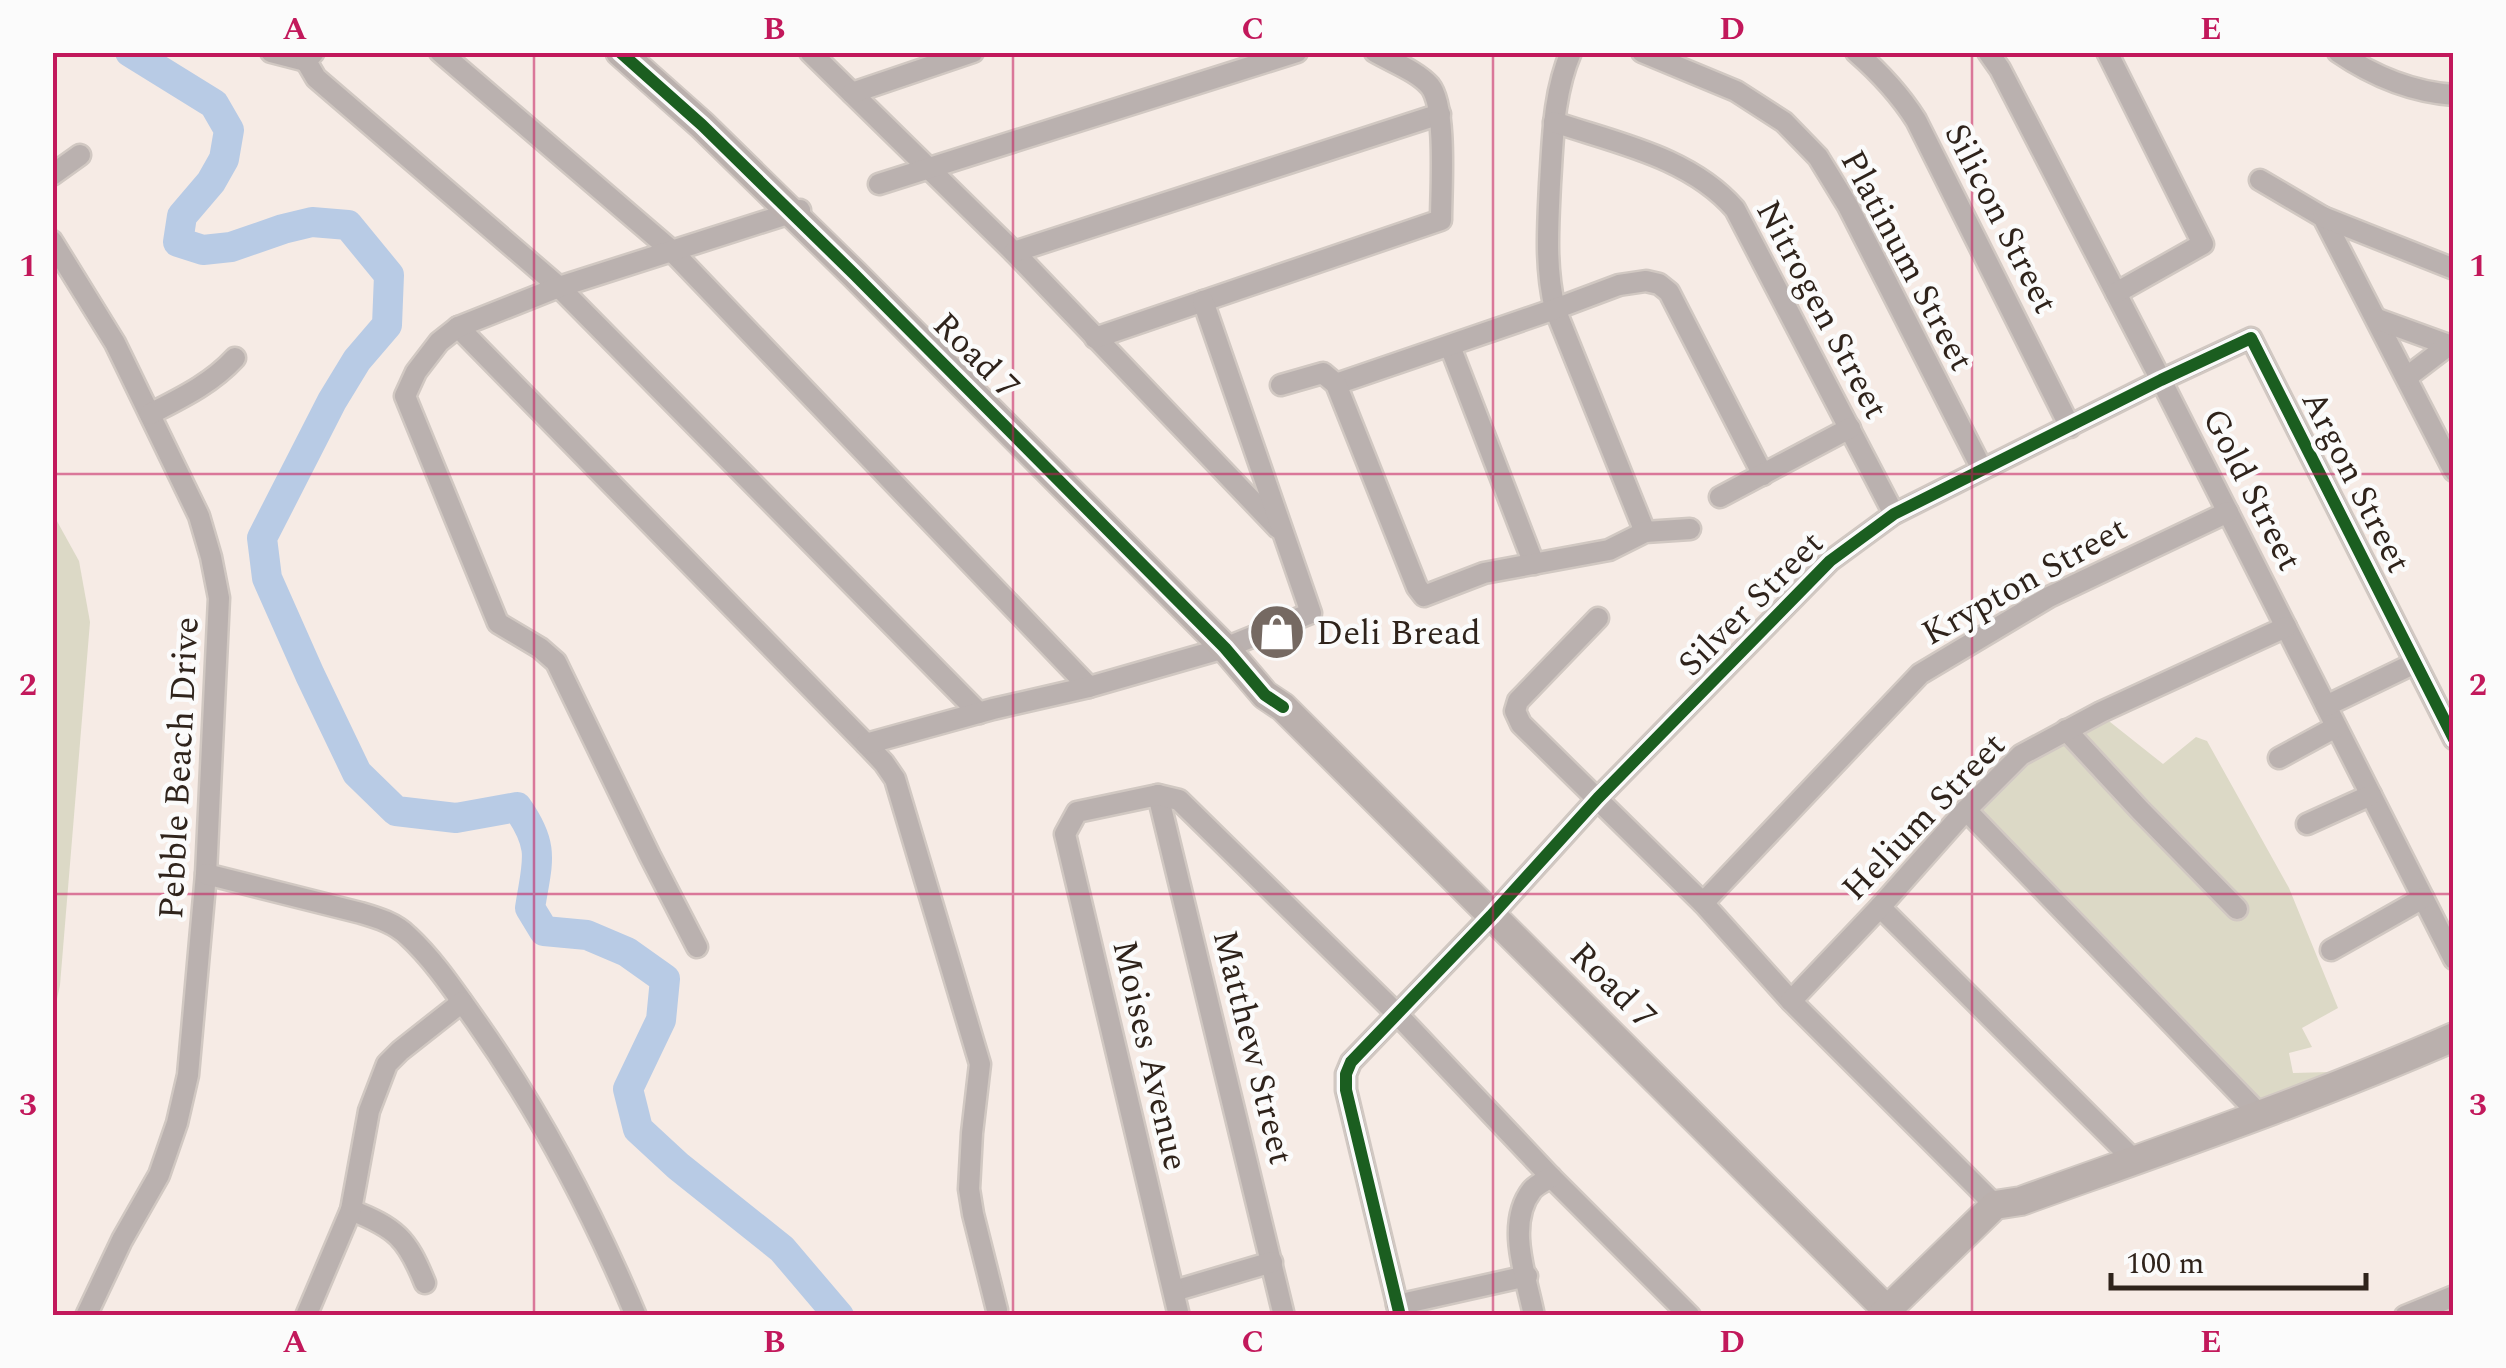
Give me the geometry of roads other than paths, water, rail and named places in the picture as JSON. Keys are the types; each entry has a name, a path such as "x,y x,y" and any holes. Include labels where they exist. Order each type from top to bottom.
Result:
{"street":[{"path":"271,52 310,57 316,78 559,287 979,713"},
{"path":"440,52 671,250 1089,687"},
{"name":"Road 7","path":"620,52 799,211"},
{"name":"Road 7","path":"635,52 709,116 1230,646 1265,695 1283,707 1887,1314"},
{"path":"810,52 1014,252 1284,535"},
{"path":"852,93 973,52"},
{"path":"879,184 1297,52"},
{"path":"1095,338 1442,220 1440,114 1431,88 1375,52"},
{"path":"1571,52 1559,88 1554,122 1549,284 1555,309 1646,532"},
{"name":"Platinum Street","path":"1642,52 1736,91 1784,122 1818,157 1848,206 1982,470"},
{"name":"Silicon Street","path":"1856,52 1902,97 1916,120 2070,426"},
{"name":"Gold Street","path":"1988,52 2161,380 2454,959"},
{"path":"2107,52 2203,244 2116,293"},
{"path":"2338,52 2370,73 2432,94 2454,95"},
{"path":"1014,252 1440,114"},
{"name":"Nitrogen Street","path":"1554,122 1671,162 1720,191 1746,229 1894,514"},
{"path":"52,175 80,155"},
{"path":"2260,180 2323,217 2454,269"},
{"path":"697,947 556,662 498,622 406,396 416,372 458,326 559,287 799,211"},
{"path":"2323,217 2454,471"},
{"name":"Pebble Beach Drive","path":"54,246 114,344 198,516 219,598 206,874 188,1075 177,1123 158,1175 86,1316"},
{"path":"1336,384 1619,284 1646,281 1669,292 1763,475"},
{"path":"866,744 1230,646 1311,612 1202,302"},
{"path":"2377,320 2451,346"},
{"path":"458,326 884,762 895,780 980,1064 970,1190 997,1310"},
{"name":"Argon Street","path":"2161,380 2251,338 2454,739"},
{"path":"1450,346 1534,564"},
{"path":"2407,377 2451,346"},
{"path":"150,414 219,376 235,358"},
{"path":"1280,386 1323,373 1336,384 1417,587 1424,596 1484,573 1609,550 1646,532 1690,529"},
{"name":"Silver Street","path":"1399,1310 1346,1090 1350,1062 1362,1047 1830,560 1894,514 2161,380"},
{"path":"1720,497 1850,428"},
{"name":"Krypton Street","path":"1703,904 1920,674 2049,597 2228,512"},
{"path":"1598,618 1518,701 1515,711 1521,724 1703,904 1792,1001 1995,1205"},
{"name":"Helium Street","path":"1792,1001 2021,755 2286,627"},
{"path":"2326,706 2415,663"},
{"path":"2279,758 2336,727"},
{"path":"2066,730 2237,909"},
{"path":"1158,795 1179,800 1396,1013 1690,1316"},
{"name":"Moises Avenue","path":"1158,795 1077,812 1065,834 1180,1316"},
{"name":"Matthew Street","path":"1158,795 1284,1316"},
{"path":"2307,824 2371,795"},
{"path":"1966,810 2261,1116"},
{"path":"206,874 386,920 407,934 462,1002 552,1142 636,1316"},
{"path":"2331,950 2423,898"},
{"path":"1880,908 2134,1160"},
{"path":"306,1316 351,1210 369,1110 387,1064 462,1002"},
{"path":"1887,1314 1995,1205 2021,1201 2261,1116 2454,1037"},
{"path":"1534,1316 1519,1233 1524,1206 1533,1188 1552,1177"},
{"path":"351,1210 392,1229 415,1258 426,1283"},
{"path":"1174,1291 1272,1262"},
{"path":"1399,1310 1527,1276"},
{"path":"2409,1315 2451,1303"}],"waterway":[{"path":"130,52 214,104 229,130 224,159 211,182 182,216 178,242 203,250 231,247 312,222 348,225 389,275 387,325 357,360 332,401 262,538 267,578 357,773 396,811 456,818 517,807 536,845 537,867 530,908 544,931 587,935 627,952 665,979 661,1020 628,1089 638,1129 782,1249 839,1316"}],"place":[{"name":"Deli Bread","path":"1277,632"}]}
